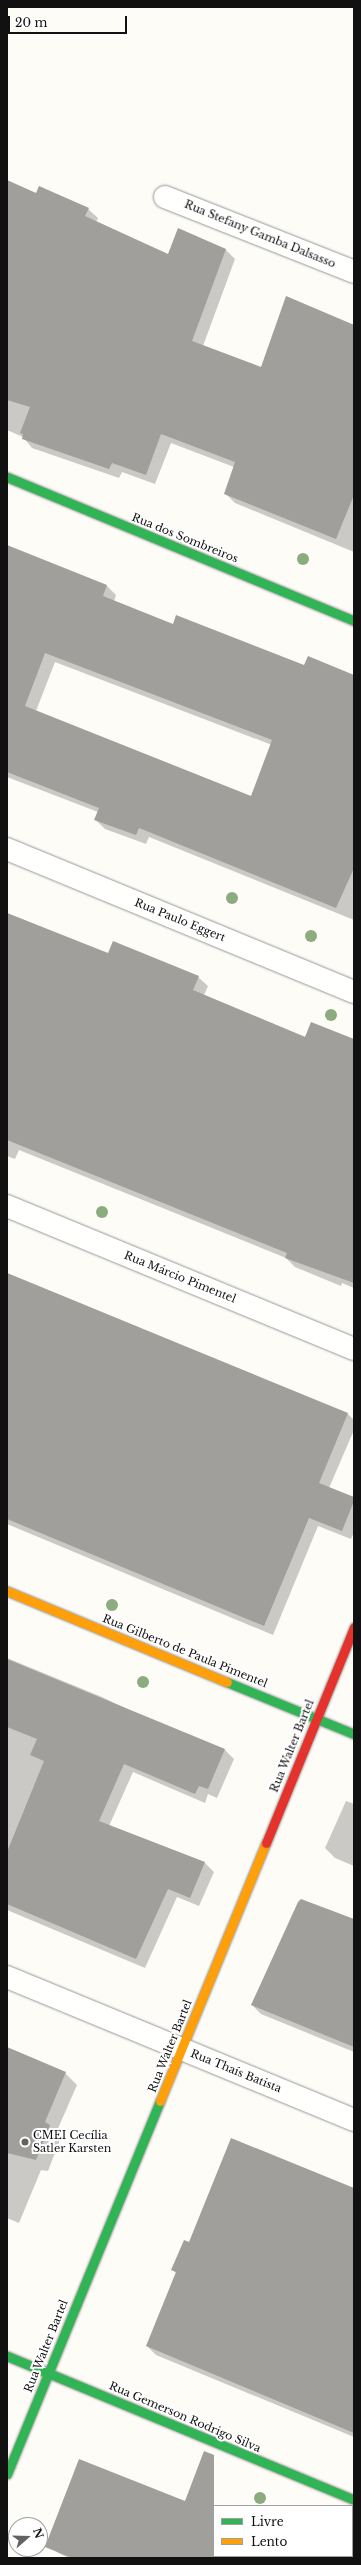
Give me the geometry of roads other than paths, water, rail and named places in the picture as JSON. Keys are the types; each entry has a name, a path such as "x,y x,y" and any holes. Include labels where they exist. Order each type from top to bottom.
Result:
{"street":[{"name":"Rua Stefany Gamba Dalsasso","path":"165,197 354,272"},
{"name":"Rua dos Sombreiros","path":"7,477 354,621"},
{"name":"Rua Paulo Eggert","path":"7,849 354,992"},
{"name":"Rua Márcio Pimentel","path":"7,1206 354,1349"},
{"name":"Rua Gilberto de Paula Pimentel","path":"7,1591 354,1734"},
{"name":"Rua Walter Bartel","path":"7,2474 47,2373 182,2049 354,1627"},
{"name":"Rua Thaís Batista","path":"7,1977 354,2120"},
{"name":"Rua Gemerson Rodrigo Silva","path":"7,2356 354,2500"}],"place":[{"name":"CMEI Cecília Satler Karsten","path":"25,2142"}]}
